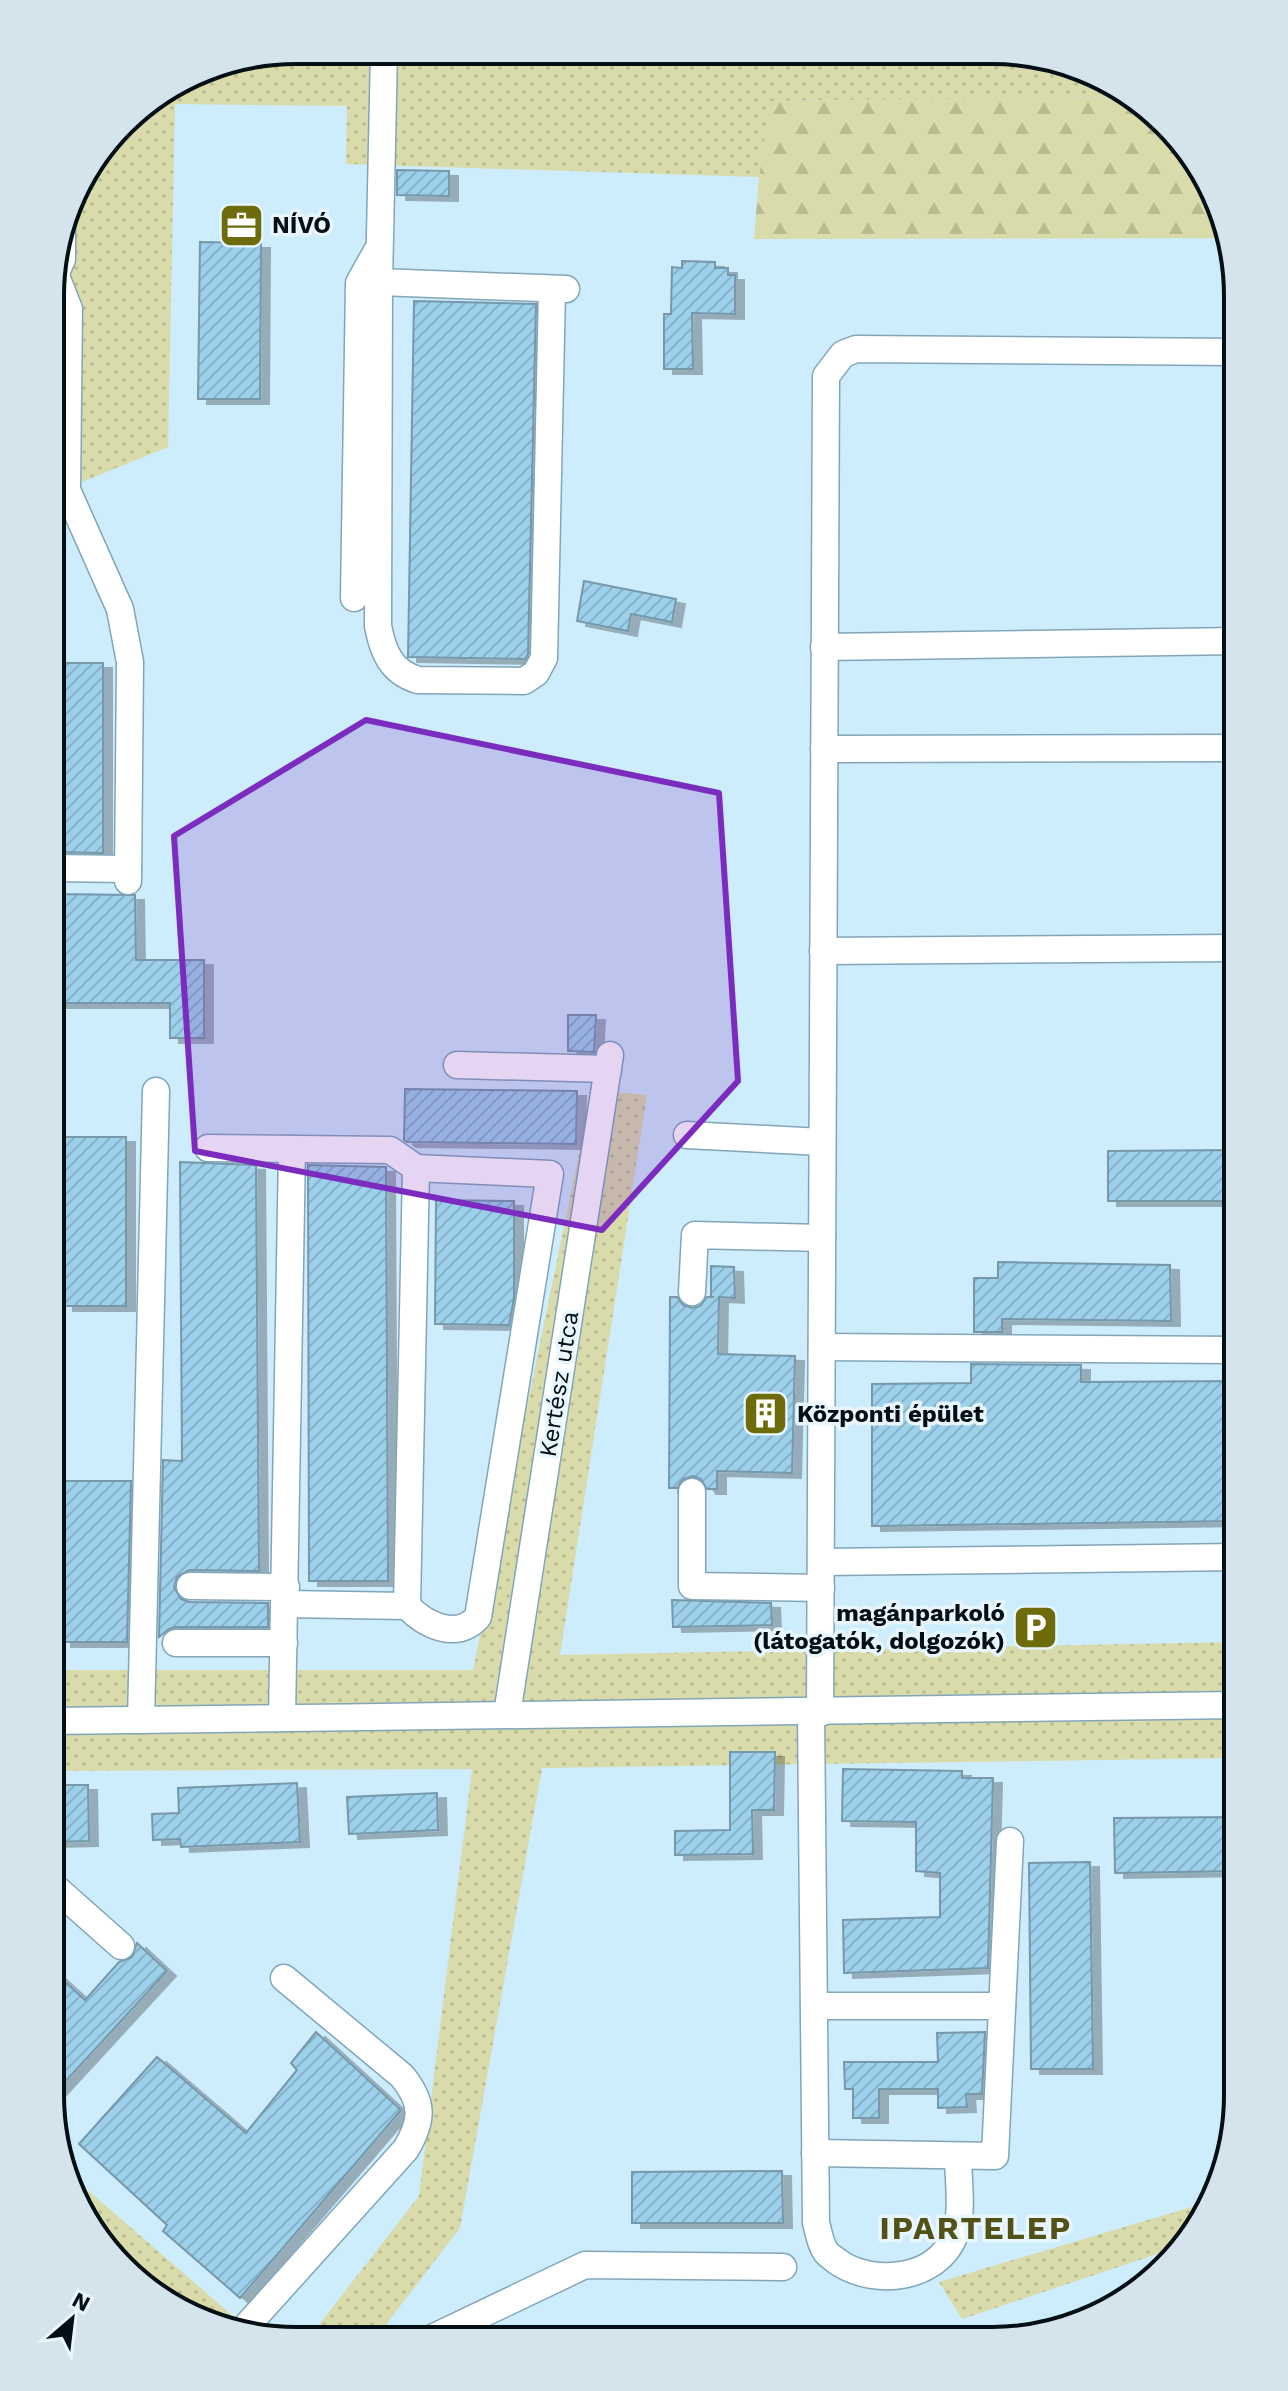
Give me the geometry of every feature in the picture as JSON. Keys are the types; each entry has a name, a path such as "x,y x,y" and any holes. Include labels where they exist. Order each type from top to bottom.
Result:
{"street":[{"path":"379,282 559,289 544,658 536,673 524,681 418,680 407,676 392,665 385,655 378,626 379,246 384,64"},
{"path":"354,598 359,283 379,246"},
{"path":"64,299 69,309 67,490 64,498"},
{"path":"958,2156 958,2224 938,2260 908,2274 868,2276 828,2255 816,2223 814,2006 816,1713 821,1575 826,376 843,354 856,349 1224,352"},
{"path":"64,507 120,609 130,662 128,875 64,869"},
{"path":"824,647 1224,641"},
{"path":"824,749 1224,748"},
{"path":"823,951 1224,948"},
{"name":"Kertész utca","path":"457,1065 609,1062 507,1714"},
{"path":"141,1720 156,1091"},
{"path":"687,1135 822,1142"},
{"path":"190,1586 407,1606 419,1619 449,1630 462,1629 478,1617 550,1174 416,1168 390,1150 208,1148"},
{"path":"282,1718 292,1149"},
{"path":"407,1606 416,1168"},
{"path":"692,1292 695,1235 822,1238"},
{"path":"822,1347 1224,1350"},
{"path":"692,1492 692,1586 821,1575 1224,1558"},
{"path":"176,1643 284,1643"},
{"path":"64,1721 1224,1705"},
{"path":"815,2153 995,2156 1010,1841"},
{"path":"64,1895 121,1946"},
{"path":"250,2322 406,2149 418,2127 417,2101 402,2076 284,1978"},
{"path":"814,2006 1002,2006"},
{"path":"455,2327 585,2265 783,2267"}],"highlighted area":[{"path":"366,720 719,793 738,1081 602,1230 195,1151 174,836"}],"green space":[{"path":"281,64 1007,64 1067,76 1111,97 771,101 759,177 346,164 347,106 175,104 168,447 64,489 64,296 68,251 76,221 95,180 122,143 167,103 221,76"},
{"path":"1111,97 1145,122 1185,167 1200,193 1217,238 754,239 770,101"},
{"path":"592,1090 647,1095 560,1655 1224,1642 1224,1758 542,1768 460,2228 384,2327 317,2327 419,2196 472,1769 64,1771 64,1670 473,1670"},
{"path":"83,2186 236,2319 180,2296 155,2279 112,2236"},
{"path":"1195,2206 1162,2252 962,2319 939,2282"}],"building":[{"path":"397,170 449,171 449,196 397,195"},
{"path":"200,242 261,243 260,399 198,399"},
{"path":"682,261 715,262 715,268 728,268 728,275 735,275 735,314 692,313 693,369 664,369 664,314 671,314 672,267 682,268"},
{"path":"414,301 536,304 528,654 525,659 408,657"},
{"path":"584,581 676,599 672,622 631,614 628,631 577,621"},
{"path":"64,663 103,663 103,853 64,852"},
{"path":"64,894 135,895 136,960 204,960 204,1038 170,1038 170,1003 64,1003"},
{"path":"568,1015 596,1015 594,1052 568,1051"},
{"path":"405,1089 577,1091 576,1144 407,1142 404,1140"},
{"path":"64,1137 126,1137 126,1306 64,1306"},
{"path":"1224,1150 1224,1201 1108,1201 1108,1151"},
{"path":"180,1162 256,1165 259,1571 189,1570 177,1577 174,1587 181,1599 189,1602 268,1603 268,1627 176,1627 159,1637 163,1460 182,1461"},
{"path":"308,1165 386,1167 388,1581 309,1581"},
{"path":"436,1200 514,1201 514,1298 509,1325 435,1324"},
{"path":"998,1262 1170,1265 1171,1321 1002,1319 1002,1332 974,1332 974,1278 998,1278"},
{"path":"711,1266 734,1267 735,1298 719,1297 718,1354 795,1356 792,1473 717,1471 717,1489 707,1489 701,1479 693,1476 683,1479 677,1488 669,1488 670,1297 677,1297 683,1305 692,1308 700,1306 707,1297 711,1297"},
{"path":"971,1364 1081,1365 1081,1382 1224,1381 1224,1521 872,1526 872,1384 971,1383"},
{"path":"64,1481 131,1481 127,1642 64,1642"},
{"path":"672,1600 771,1603 772,1625 673,1627"},
{"path":"730,1752 775,1752 774,1810 752,1810 753,1854 675,1855 675,1831 730,1830"},
{"path":"843,1769 962,1771 962,1778 993,1778 988,1968 844,1973 843,1920 940,1917 940,1873 916,1871 916,1822 842,1821"},
{"path":"297,1783 300,1842 181,1847 180,1839 153,1840 152,1814 179,1813 178,1788"},
{"path":"64,1785 88,1785 89,1841 64,1842"},
{"path":"437,1793 438,1830 349,1834 347,1797"},
{"path":"1224,1817 1224,1871 1115,1873 1114,1818"},
{"path":"1090,1862 1093,2069 1031,2069 1029,1863"},
{"path":"137,1943 167,1971 64,2083 64,1981 85,2000 119,1962 132,1957"},
{"path":"316,2032 401,2110 240,2298 163,2231 167,2225 79,2144 157,2057 246,2133 297,2070 291,2063"},
{"path":"985,2032 982,2094 966,2094 967,2107 938,2108 938,2089 879,2089 879,2118 853,2118 853,2089 845,2089 844,2062 938,2062 937,2033"},
{"path":"782,2171 783,2223 632,2223 632,2172"}],"place":[{"name":"NÍVÓ","path":"241,225"},
{"name":"Központi épület","path":"766,1414"},
{"name":"magánparkoló (látogatók, dolgozók)","path":"1036,1627"}],"district":[{"name":"IPARTELEP","path":"976,2228"}]}
